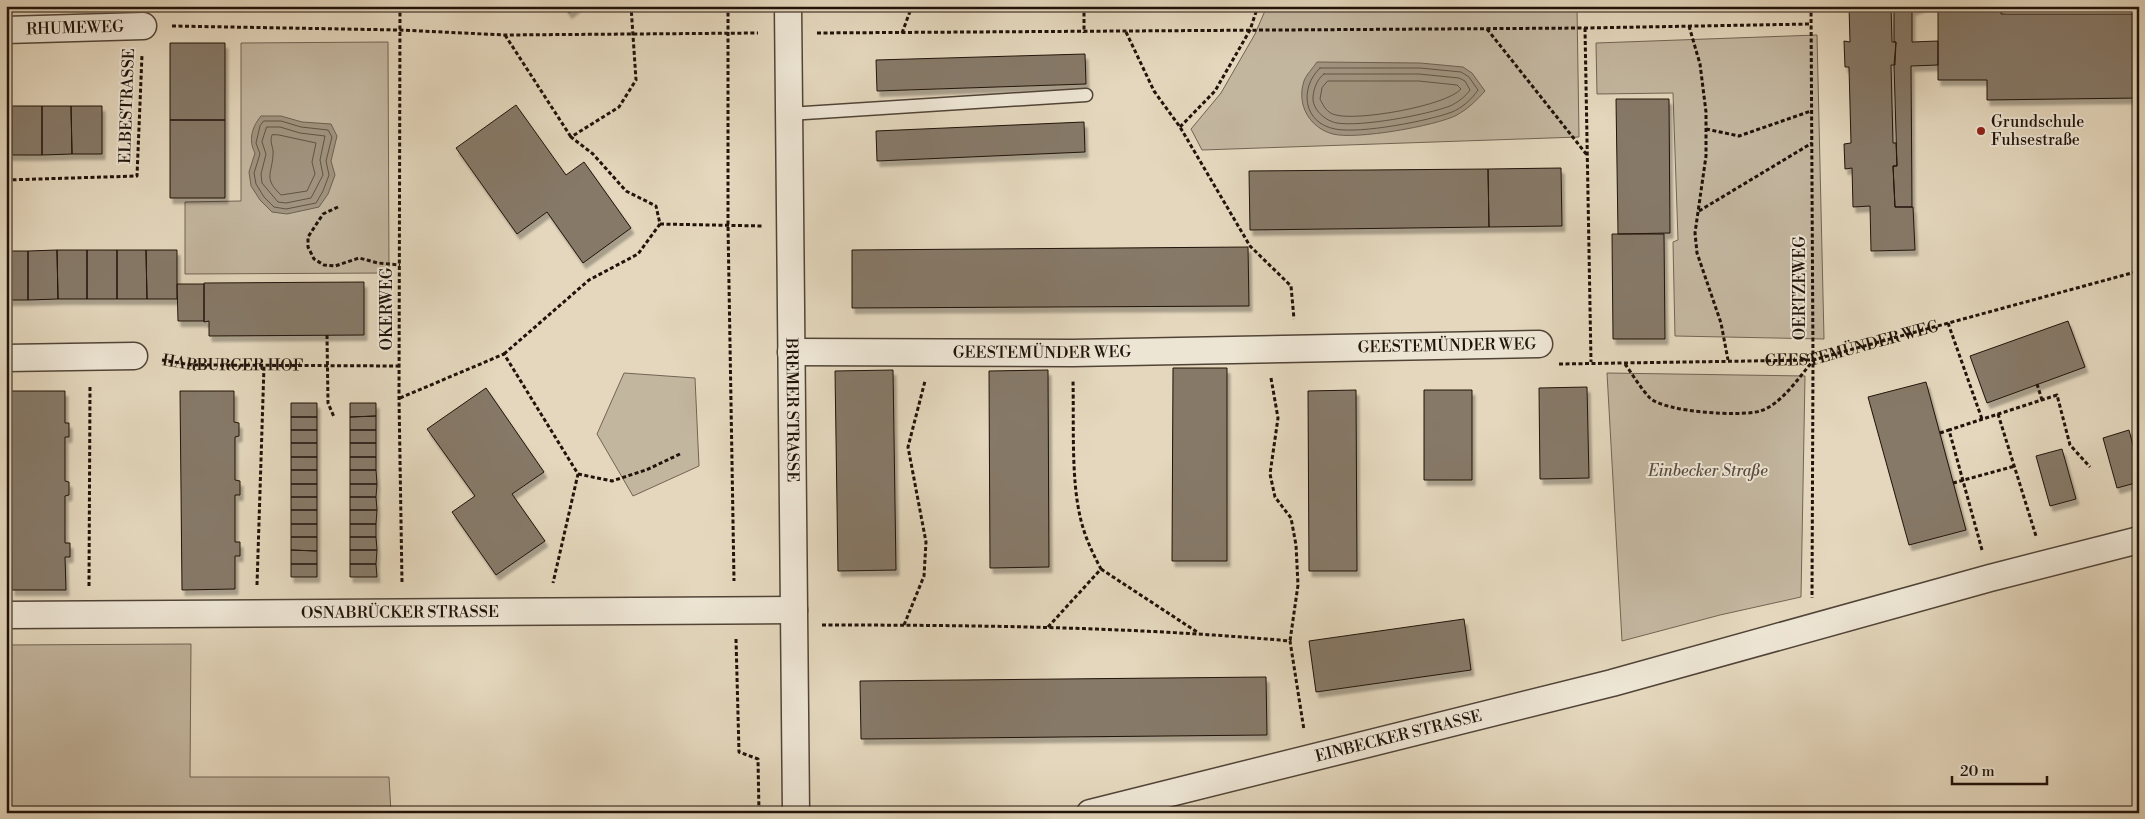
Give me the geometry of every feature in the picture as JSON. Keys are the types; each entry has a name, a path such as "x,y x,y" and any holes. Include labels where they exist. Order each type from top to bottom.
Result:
{"street":[{"name":"BREMER STRASSE","path":"788,6 796,813"},
{"name":"RHUMEWEG","path":"6,30 143,26"},
{"name":"GEESTEMÜNDER WEG","path":"790,352 1073,353 1539,344"},
{"path":"6,358 134,356"},
{"name":"EINBECKER STRASSE","path":"1090,813 1612,683 1990,578 2139,540"},
{"name":"OSNABRÜCKER STRASSE","path":"6,615 735,610 794,617"}],"lane":[{"path":"789,114 1086,95"}],"path":[{"name":"OKERWEG","path":"400,6 399,398 402,611"},
{"path":"570,137 619,107 636,80 631,6"},
{"path":"728,6 728,225 738,752 758,759 759,813"},
{"path":"902,33 912,6"},
{"path":"1084,6 1084,33"},
{"path":"1180,126 1215,91 1250,30 1258,6"},
{"name":"OERTZEWEG","path":"1811,6 1812,629"},
{"path":"143,26 400,30 505,35 634,36 788,33 1084,33 1487,29 1811,24"},
{"name":"ELBESTRASSE","path":"6,180 137,176 143,26"},
{"path":"1689,26 1700,64 1706,112 1706,156 1695,233 1696,253 1721,324 1728,360"},
{"path":"1585,28 1591,362"},
{"path":"1487,29 1587,156"},
{"path":"1126,32 1154,91 1180,126 1250,246 1291,286 1284,350 1270,379 1278,418 1270,474 1275,496 1291,518 1296,545 1298,585 1290,641 1308,759"},
{"path":"399,398 504,354 589,280 638,254 660,224 656,206 626,191 593,154 570,137 505,35"},
{"path":"1706,129 1739,136 1811,111"},
{"path":"1699,211 1812,142"},
{"path":"338,207 323,214 308,237 308,248 314,259 324,265 335,266 359,258 378,263 400,265"},
{"path":"660,224 728,225"},
{"name":"GEESTEMÜNDER WEG","path":"1539,344 1550,365 1591,362 1625,364 1728,360 1813,360 2139,271"},
{"path":"1948,323 1982,420"},
{"path":"327,336 328,403 334,417"},
{"path":"904,625 924,576 926,542 908,446 932,352"},
{"path":"1073,353 1075,463 1079,515 1088,544 1101,569 1197,633"},
{"path":"504,354 578,474 547,611"},
{"name":"HARBURGER HOF","path":"134,356 192,365 400,366"},
{"path":"89,614 90,357"},
{"path":"1625,364 1650,398 1662,406 1676,410 1736,413 1760,411 1775,402 1813,360"},
{"path":"256,613 264,366"},
{"path":"2037,384 2042,400"},
{"path":"1940,433 2057,395 2070,445 2090,467"},
{"path":"1998,414 2045,564"},
{"path":"1949,430 1990,578"},
{"path":"578,474 612,480 646,470 680,454"},
{"path":"1953,482 2014,466"},
{"path":"1047,627 1101,569"},
{"path":"794,617 904,625 1047,627 1197,633 1290,641"}],"green space":[{"path":"1267,6 1577,6 1579,137 1202,150 1191,129 1221,93 1255,34"},
{"path":"1817,35 1824,339 1675,336 1673,242 1678,240 1673,93 1597,94 1596,43"},
{"path":"388,42 389,273 185,274 185,202 241,201 241,43"},
{"path":"624,373 695,378 699,466 633,496 597,434"},
{"name":"Einbecker Straße","path":"1607,373 1805,376 1801,597 1720,615 1622,641"},
{"path":"191,644 190,777 389,777 391,813 6,813 6,645"}],"water":[{"path":"1317,62 1420,63 1463,67 1472,73 1485,91 1461,113 1447,119 1376,134 1333,134 1318,127 1312,121 1307,114 1302,99 1304,81"},
{"path":"261,116 281,116 302,122 331,124 337,136 331,161 335,175 328,194 319,207 287,214 272,212 260,200 251,186 249,172 255,153 251,138 255,125"}],"building":[{"path":"564,6 578,6 569,13"},
{"path":"1849,6 1891,6 1892,42 1896,42 1895,65 1891,65 1893,143 1896,143 1897,166 1893,166 1895,207 1913,207 1915,250 1871,251 1870,206 1853,207 1852,168 1845,169 1844,144 1851,143 1849,67 1845,67 1844,41 1850,42"},
{"path":"1894,6 1923,6 1912,10 1912,42 1938,41 1938,65 1911,66 1912,207 1895,207 1893,166 1897,166"},
{"path":"1938,6 2001,6 2001,14 2139,14 2139,98 1987,100 1987,80 1938,80"},
{"path":"170,43 225,43 225,120 170,120"},
{"path":"1085,54 1086,84 877,91 876,60"},
{"path":"1616,99 1669,99 1670,233 1618,234"},
{"path":"516,105 566,175 584,162 631,228 583,263 547,212 517,234 456,148"},
{"path":"6,106 12,106 12,155 6,155"},
{"path":"12,106 42,106 42,155 12,155"},
{"path":"42,106 71,106 72,154 42,155"},
{"path":"71,106 102,106 102,154 72,154"},
{"path":"170,120 225,120 225,198 170,198"},
{"path":"1084,122 1085,152 877,161 876,131"},
{"path":"1561,168 1562,226 1489,227 1488,169"},
{"path":"1488,169 1489,227 1250,230 1249,171"},
{"path":"1612,234 1664,234 1665,339 1613,339"},
{"path":"1248,247 1249,306 852,308 852,250"},
{"path":"57,250 58,299 28,300 28,251"},
{"path":"57,250 87,250 87,299 58,299"},
{"path":"87,250 117,250 117,299 87,299"},
{"path":"117,250 146,250 147,299 117,299"},
{"path":"146,250 177,250 177,299 147,299"},
{"path":"6,251 28,251 28,300 6,300"},
{"path":"364,282 364,335 209,336 209,321 204,322 204,283"},
{"path":"177,284 204,284 204,321 178,321"},
{"path":"2068,321 2085,367 1987,403 1970,356"},
{"path":"1173,368 1227,368 1227,561 1172,561"},
{"path":"893,370 896,570 838,571 835,371"},
{"path":"1048,370 1049,567 990,568 989,371"},
{"path":"1926,382 1966,530 1909,545 1868,397"},
{"path":"1587,387 1589,478 1540,479 1539,388"},
{"path":"486,388 544,472 512,494 545,541 496,575 452,512 475,496 427,429"},
{"path":"1356,390 1357,571 1309,571 1308,391"},
{"path":"1424,390 1472,390 1472,480 1424,480"},
{"path":"10,391 65,391 65,423 69,423 69,437 65,437 65,481 69,482 69,495 65,496 65,543 70,543 70,557 65,557 66,590 12,590"},
{"path":"180,391 234,391 234,422 239,423 239,436 235,437 235,480 240,481 240,495 235,495 235,542 240,542 240,556 235,556 235,589 182,590"},
{"path":"291,403 317,403 317,417 291,417"},
{"path":"350,403 376,403 376,416 350,417"},
{"path":"376,416 376,430 350,430 350,417"},
{"path":"291,417 317,417 317,430 291,430"},
{"path":"291,430 317,430 317,443 291,443"},
{"path":"350,430 376,430 376,443 350,443"},
{"path":"2129,430 2139,468 2139,482 2117,488 2103,438"},
{"path":"291,443 317,443 317,457 291,457"},
{"path":"350,443 376,443 376,457 350,457"},
{"path":"2062,449 2076,499 2050,506 2036,456"},
{"path":"291,457 317,457 317,470 291,470"},
{"path":"350,457 376,457 376,470 350,470"},
{"path":"291,470 317,470 317,484 291,484"},
{"path":"350,470 376,470 377,484 350,484"},
{"path":"291,484 317,484 317,497 291,497"},
{"path":"350,484 377,484 376,497 350,497"},
{"path":"291,497 317,497 317,510 291,510"},
{"path":"350,497 376,497 377,510 350,510"},
{"path":"291,510 317,510 317,524 291,524"},
{"path":"350,510 377,510 376,524 350,524"},
{"path":"291,524 317,524 317,537 291,537"},
{"path":"350,524 376,524 376,537 350,537"},
{"path":"291,537 317,537 317,551 291,550"},
{"path":"350,537 376,537 377,550 350,550"},
{"path":"291,550 317,551 317,564 291,564"},
{"path":"350,550 377,550 376,564 350,564"},
{"path":"291,564 317,564 317,577 291,577"},
{"path":"350,564 376,564 377,577 350,577"},
{"path":"1464,619 1471,670 1316,692 1309,641"},
{"path":"1266,677 1267,735 861,739 860,681"}],"place":[{"name":"Grundschule Fuhsestraße","path":"1981,131"}]}
